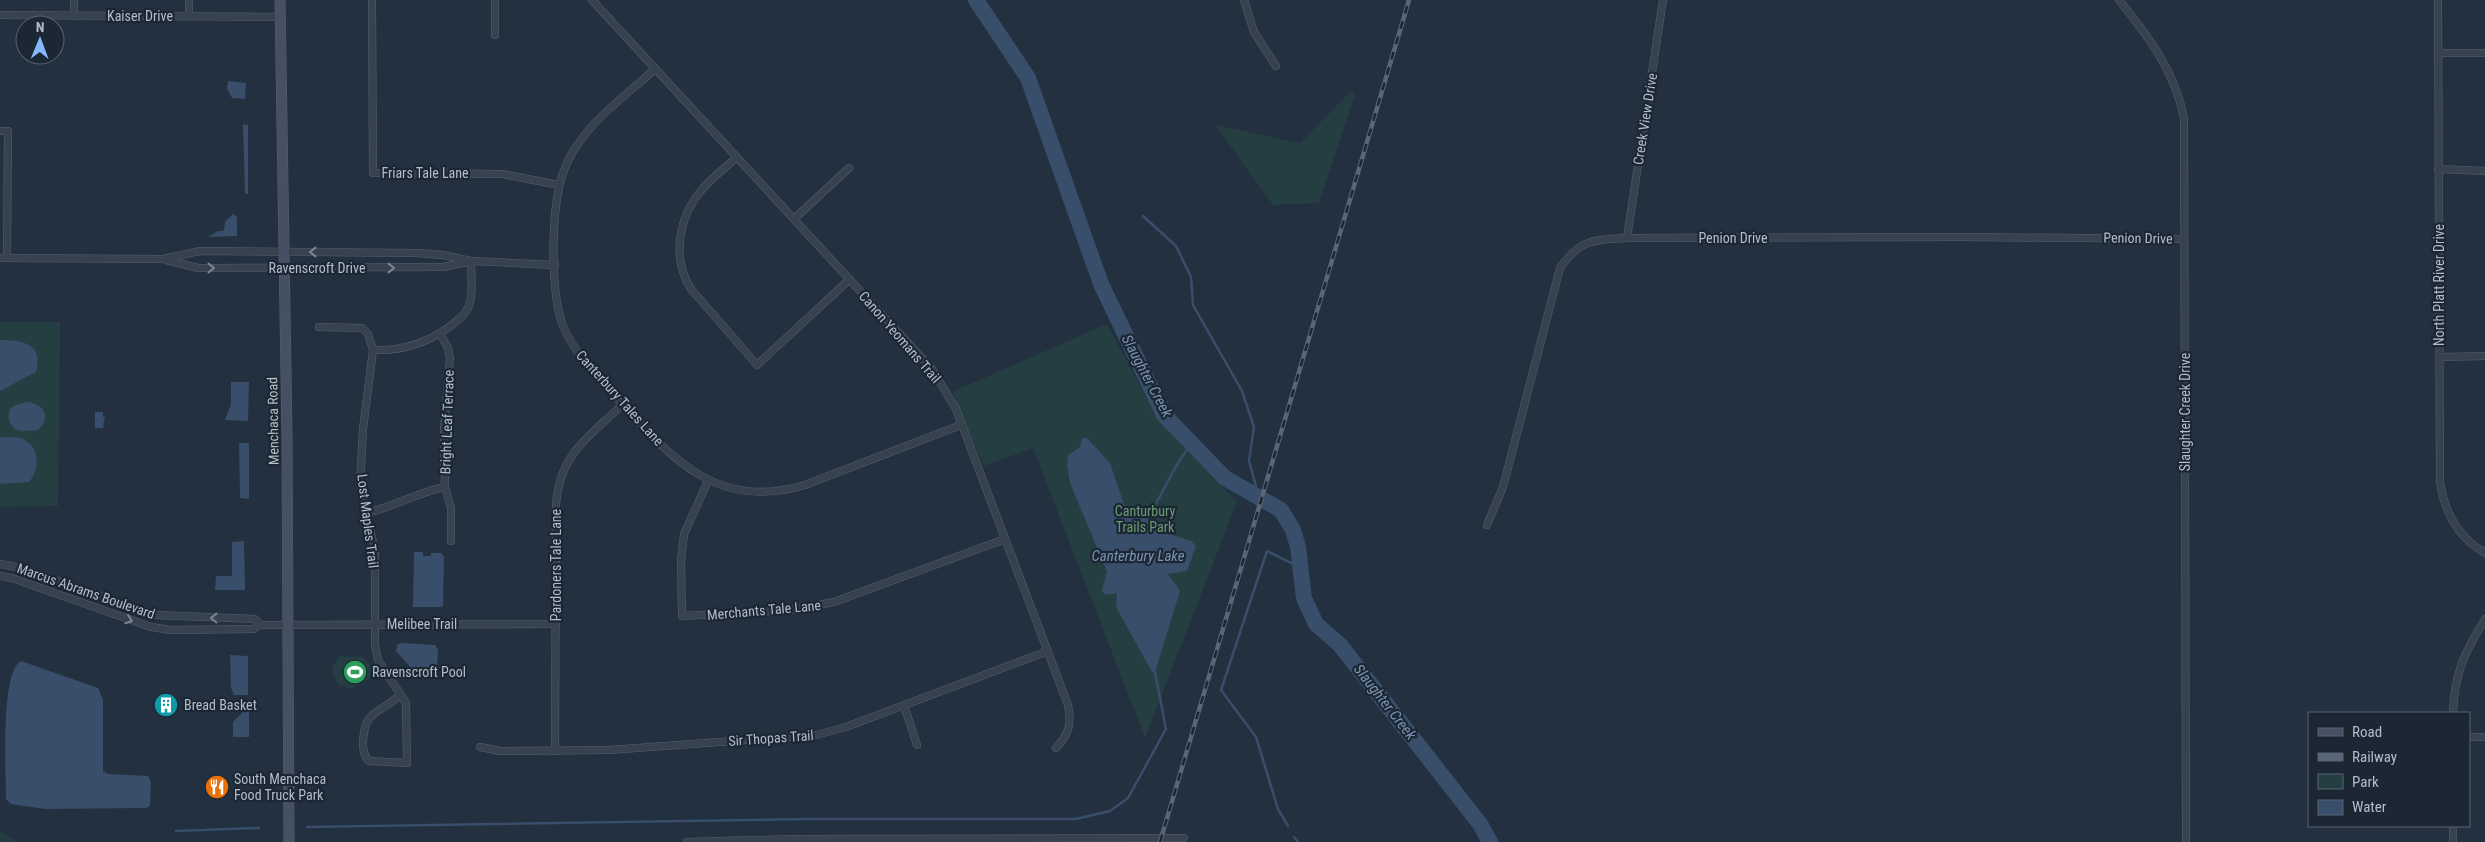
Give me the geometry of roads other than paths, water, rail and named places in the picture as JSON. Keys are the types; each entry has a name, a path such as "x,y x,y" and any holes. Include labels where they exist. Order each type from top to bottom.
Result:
{"main road":[{"name":"Menchaca Road","path":"280,0 285,252 289,842"}],"street":[{"path":"74,0 74,16"},
{"path":"189,0 189,16"},
{"name":"Friars Tale Lane","path":"372,0 373,174 502,174 559,185"},
{"path":"495,0 495,35"},
{"name":"Canon Yeomans Trail","path":"592,0 932,369 952,400 1048,651 1070,716 1067,737 1056,748"},
{"path":"1244,0 1254,32 1276,66"},
{"name":"Creek View Drive","path":"1627,238 1663,0"},
{"name":"Slaughter Creek Drive","path":"2119,0 2143,30 2167,67 2180,96 2184,118 2186,842"},
{"name":"North Platt River Drive","path":"2438,0 2440,481 2444,504 2456,526 2468,542 2485,553"},
{"name":"Kaiser Drive","path":"0,16 280,17"},
{"path":"2438,53 2485,53"},
{"name":"Canterbury Tales Lane","path":"655,69 585,134 570,156 559,185 556,208 555,265 557,304 564,328 584,361 681,464 708,481 741,491 755,492 793,488 961,425"},
{"path":"0,131 8,131 4,258"},
{"path":"736,158 705,186 691,204 681,233 680,258 686,281 691,289 757,366 850,280"},
{"path":"794,219 849,168"},
{"path":"2438,169 2485,171"},
{"name":"Penion Drive","path":"1487,525 1503,487 1560,268 1580,245 1598,240 1627,238 1964,237 2184,239"},
{"name":"Ravenscroft Drive","path":"4,258 163,259 200,251 416,253 443,255 471,261 555,265"},
{"name":"Ravenscroft Drive","path":"163,259 198,268 443,268 471,261"},
{"path":"319,327 362,328 368,334 373,350 412,347 440,334 460,319 469,306 471,261"},
{"name":"Bright Leaf Terrace","path":"440,334 448,348 450,358 444,430 445,487 451,508 452,541"},
{"name":"Lost Maples Trail","path":"373,350 362,444 360,483 375,551 374,624 376,653 406,703 407,764 370,761 366,758 363,749 365,723 368,718 388,706 400,695"},
{"path":"2440,357 2485,356"},
{"name":"Pardoners Tale Lane","path":"556,751 556,504 560,476 567,460 623,404"},
{"name":"Merchants Tale Lane","path":"708,481 687,525 682,546 682,616 792,610 834,602 1005,539"},
{"path":"366,513 387,507 418,493 445,487"},
{"name":"Marcus Abrams Boulevard","path":"0,564 22,568 156,615 255,619 260,625"},
{"name":"Marcus Abrams Boulevard","path":"0,576 12,578 151,627 171,630 254,629 260,625 288,625"},
{"path":"2453,712 2454,689 2462,660 2485,619"},
{"name":"Melibee Trail","path":"288,625 556,624"},
{"name":"Sir Thopas Trail","path":"480,747 500,751 609,750 816,735 835,731 1048,651"},
{"path":"904,705 918,745"},
{"path":"2470,737 2485,738"},
{"path":"2453,827 2453,842"},
{"path":"687,842 795,840 1028,841 1184,838"}],"water":[{"path":"228,81 246,83 245,99 232,98 227,89"},
{"path":"243,124 248,125 248,194 245,194"},
{"path":"233,214 237,217 237,236 208,237 218,231 224,231 225,222"},
{"path":"0,340 23,342 29,345 34,349 38,362 36,372 0,391"},
{"path":"231,382 249,382 248,421 225,420 231,404"},
{"path":"26,402 37,405 44,412 45,420 38,430 17,430 11,425 9,411 11,408"},
{"path":"95,412 103,412 103,417 105,417 103,428 95,428"},
{"path":"0,437 20,438 32,446 35,451 37,464 33,477 29,482 0,484"},
{"name":"Canterbury Lake","path":"1082,438 1087,438 1110,463 1124,504 1130,510 1162,525 1163,532 1191,541 1196,546 1187,571 1168,574 1180,591 1156,669 1152,672 1116,607 1117,593 1105,595 1102,590 1107,572 1070,483 1067,466 1068,455 1080,447"},
{"path":"239,443 249,443 249,499 240,498"},
{"path":"244,541 245,590 215,590 216,576 232,576 232,542"},
{"path":"414,552 423,552 423,556 431,556 431,553 441,553 444,556 443,606 413,607"},
{"path":"401,643 435,645 438,650 437,668 432,670 412,669 396,651 397,645"},
{"path":"230,655 248,656 248,695 234,695 231,688"},
{"path":"21,661 98,688 103,700 103,771 108,774 148,776 151,782 150,806 146,808 45,809 11,804 6,799 5,747 7,703 14,669"},
{"path":"243,712 249,712 249,737 233,737 233,722"}],"waterway":[{"name":"Slaughter Creek","path":"976,0 1028,78 1101,284 1164,415 1225,478 1281,510 1293,530 1298,547 1304,598 1316,624 1340,645 1480,824 1490,842"},
{"path":"1143,216 1176,246 1191,277 1193,305 1242,391 1254,427 1249,461 1259,497"},
{"path":"1151,513 1191,443"},
{"path":"1288,826 1278,809 1256,737 1221,690 1267,551 1299,567"},
{"path":"307,827 809,819 1076,819 1110,811 1128,798 1166,729 1154,667"},
{"path":"176,831 259,828"},
{"path":"1294,837 1298,842"}],"railway":[{"path":"1160,842 1409,0"}],"place":[{"name":"Ravenscroft Pool","path":"355,672"},
{"name":"Bread Basket","path":"166,705"},
{"name":"South Menchaca Food Truck Park","path":"217,787"}],"park label":[{"name":"Canturbury Trails Park","path":"1145,520"}]}
